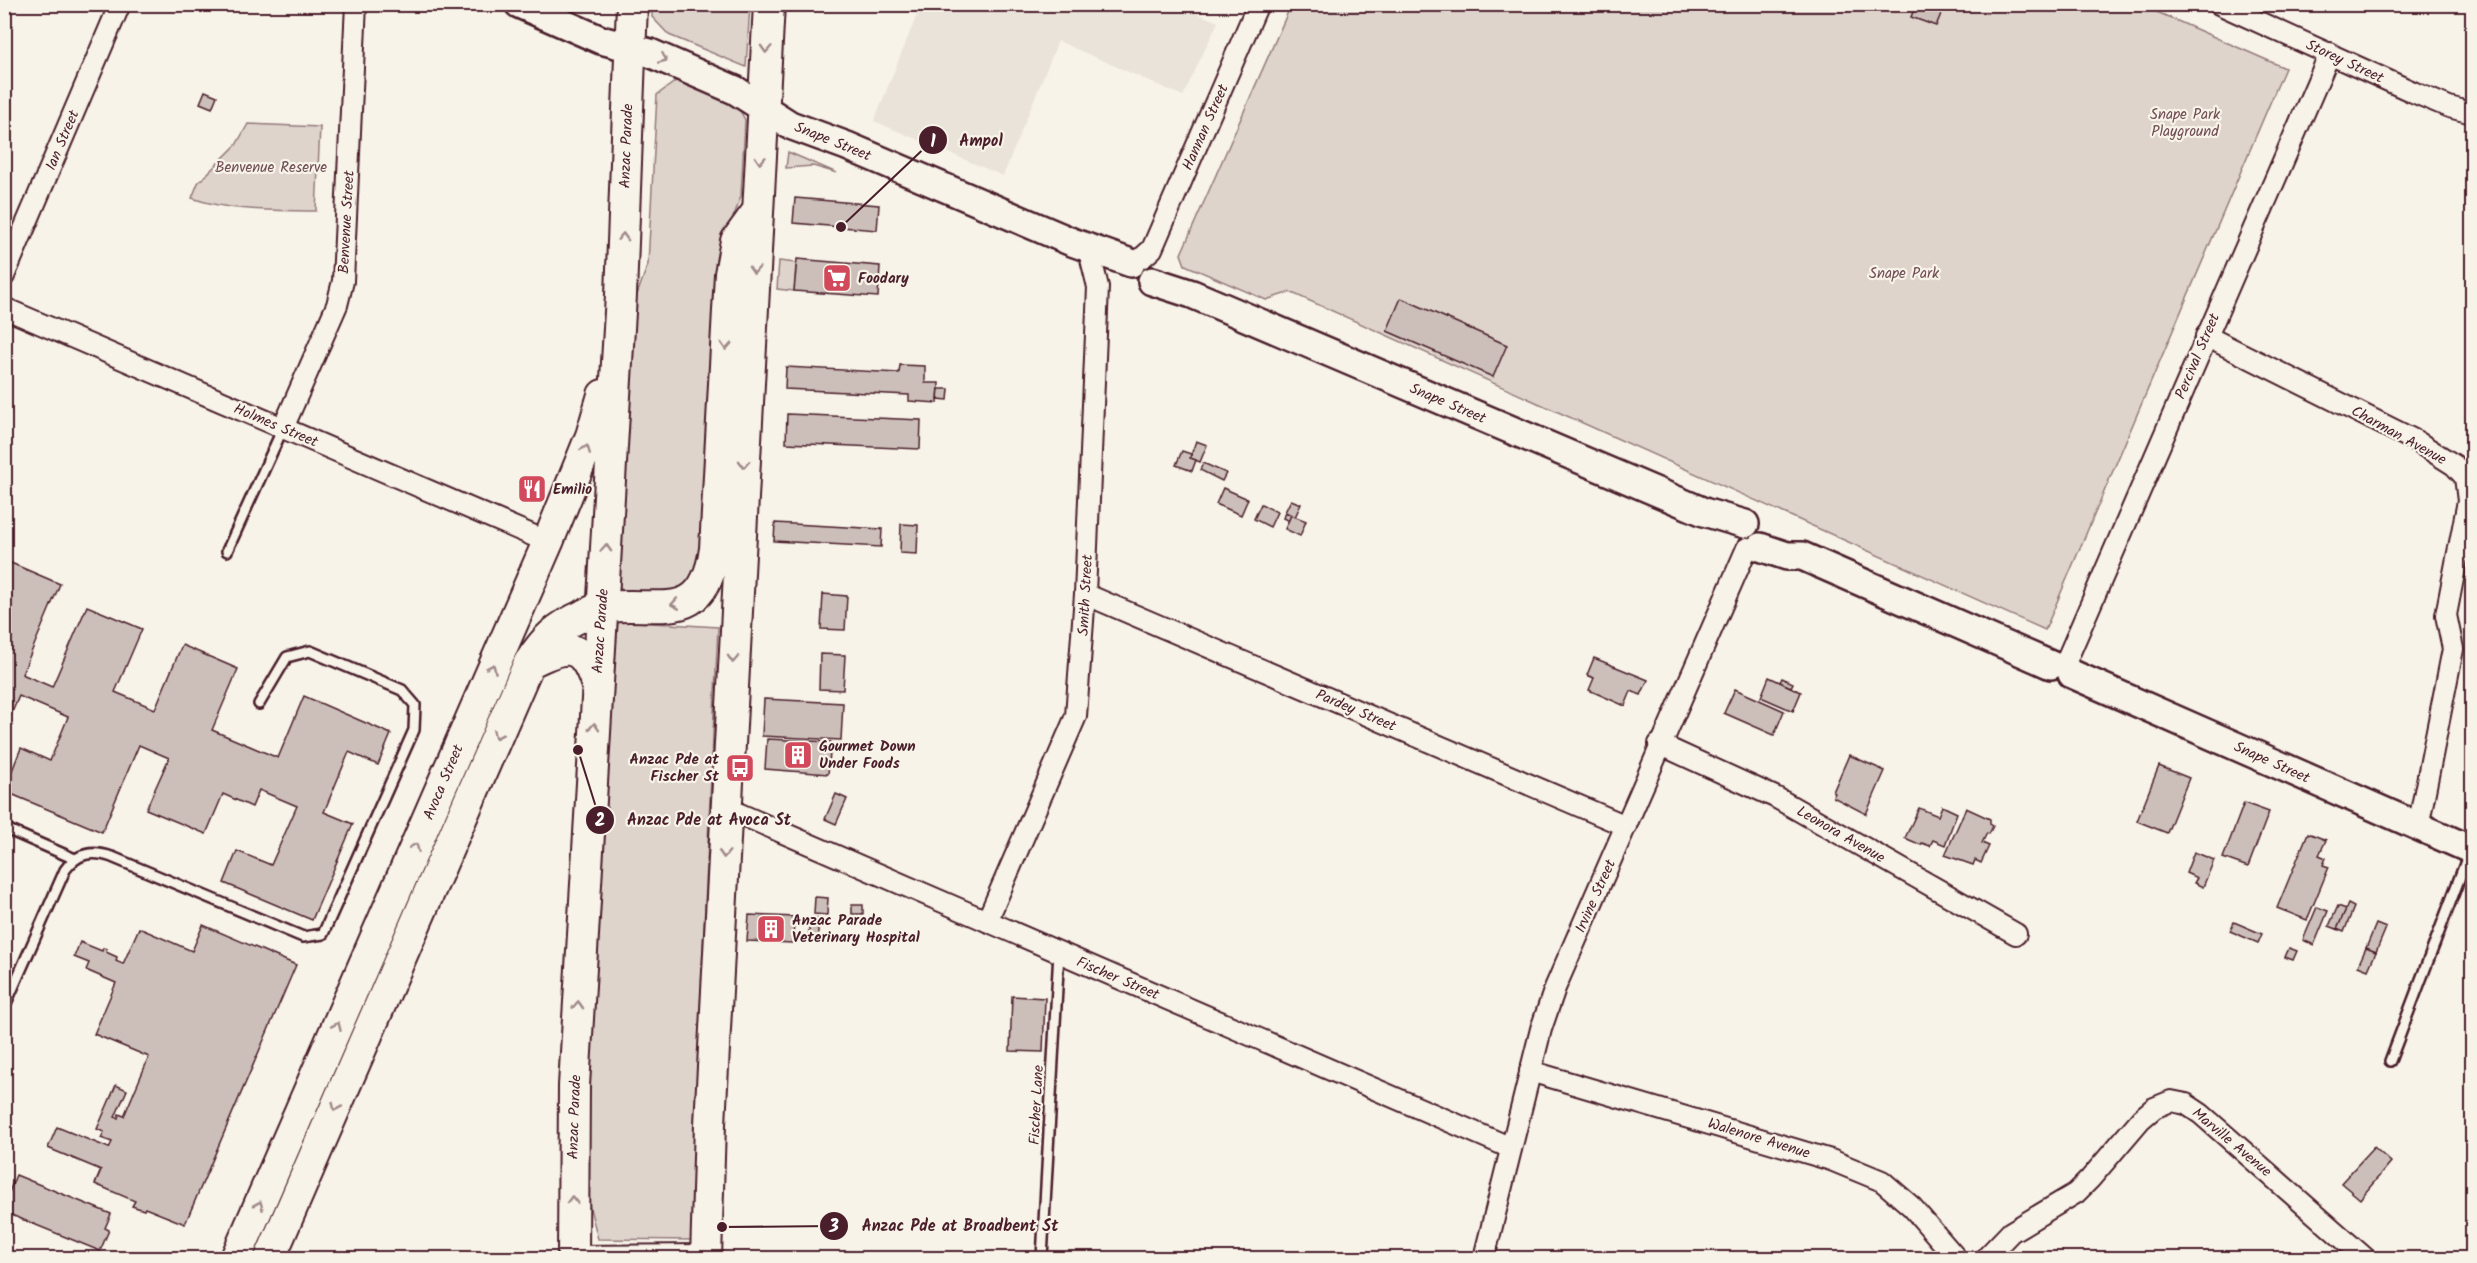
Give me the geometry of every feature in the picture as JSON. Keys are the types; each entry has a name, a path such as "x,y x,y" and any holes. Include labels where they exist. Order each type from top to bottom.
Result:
{"main road":[{"name":"Anzac Parade","path":"573,1257 574,1086 596,683 603,607 621,295 632,4"},
{"path":"706,1257 710,1124 769,4"},
{"path":"603,607 674,605 687,602 699,593 708,581 716,549 730,274 736,241 758,211"},
{"name":"Avoca Street","path":"236,1258 579,469 601,405 621,295"},
{"name":"Avoca Street","path":"270,1258 529,663 542,642 559,627 603,607"},
{"path":"529,663 566,648 585,657 596,683"},
{"path":"374,940 403,953"}],"street":[{"name":"Ian Street","path":"4,276 120,4"},
{"name":"Benvenue Street","path":"283,428 337,305 343,281 356,4"},
{"name":"Snape Street","path":"519,4 601,40 646,51 735,90 790,125 847,146 1080,246 1145,265 1192,294 1704,512 1717,526 1751,538 1787,556 1802,556 2063,666 2471,850"},
{"name":"Hannan Street","path":"1145,265 1258,4"},
{"name":"Storey Street","path":"2219,4 2413,92 2449,107 2472,113"},
{"name":"Percival Street","path":"2063,666 2331,53"},
{"name":"Smith Street","path":"987,921 1076,716 1085,594 1098,287 1080,246"},
{"name":"Holmes Street","path":"4,308 548,542"},
{"name":"Charman Avenue","path":"2206,336 2416,441 2454,465 2465,477 2468,501 2446,615 2453,649 2418,826"},
{"name":"Irvine Street","path":"1484,1258 1541,1029 1555,988 1659,744 1751,538"},
{"name":"Pardey Street","path":"1085,594 1626,826"},
{"name":"Leonora Avenue","path":"1659,744 1775,796 2016,934"},
{"name":"Fischer Street","path":"726,808 1511,1148"},
{"name":"Walenore Avenue","path":"1530,1071 1831,1160 1882,1181 1912,1207 1956,1258"},
{"name":"Marville Avenue","path":"1986,1258 2011,1232 2076,1193 2141,1119 2154,1108 2171,1101 2186,1104 2201,1114 2365,1258"},
{"path":"573,1257 706,1257"}],"lane":[{"path":"227,551 283,428"},
{"path":"4,1008 61,878 75,859 90,852 107,855 303,937 323,934 414,730 415,705 402,690 310,651 287,657 259,704"},
{"path":"4,828 75,859"},
{"path":"2390,1061 2471,850"},
{"name":"Fischer Lane","path":"1042,1258 1059,952"}],"shaded area":[{"path":"921,5 1176,5 1218,22 1183,96 1058,41 1003,176 874,121"}],"green space":[{"path":"652,5 750,5 746,67 669,35 652,17"},
{"name":"Snape Park","path":"1291,5 2141,5 2285,68 2045,630 1290,292 1266,300 1185,265 1181,254"},
{"path":"680,78 735,101 745,120 741,196 726,238 706,546 687,587 669,595 625,593 617,583 634,303 648,264 657,95"},
{"name":"Benvenue Reserve","path":"248,124 320,127 316,211 237,208 192,198 198,183 236,145"},
{"path":"788,152 837,173 813,166 786,168"},
{"path":"779,261 796,263 794,291 777,289"},
{"path":"618,621 718,627 696,1099 695,1240 598,1239 583,1181 595,892"}],"building":[{"path":"1916,4 1945,4 1936,26 1911,17"},
{"path":"205,91 217,96 212,108 200,103"},
{"path":"795,198 879,205 877,230 793,223"},
{"name":"Foodary","path":"797,259 880,266 878,297 794,291"},
{"path":"1401,298 1507,345 1493,377 1387,331"},
{"path":"900,365 925,366 925,383 939,383 938,403 909,401 909,395 785,389 786,367 899,373"},
{"path":"939,389 949,389 948,400 938,399"},
{"path":"787,414 921,420 920,449 786,443"},
{"path":"1196,441 1207,445 1200,462 1190,458"},
{"path":"1182,451 1191,454 1190,458 1196,460 1192,471 1176,465"},
{"path":"1203,463 1226,473 1222,481 1200,470"},
{"path":"1223,488 1248,499 1241,515 1216,504"},
{"path":"1291,500 1301,504 1295,517 1285,512"},
{"path":"1261,504 1277,512 1270,527 1254,519"},
{"path":"1285,512 1291,515 1289,521 1283,518"},
{"path":"1291,515 1306,521 1300,536 1285,529"},
{"path":"775,523 882,529 881,547 774,541"},
{"path":"901,524 918,525 917,554 900,553"},
{"path":"4,560 60,584 22,674 52,687 87,606 142,629 115,692 155,709 182,645 238,669 212,730 278,758 304,696 391,734 378,765 349,752 324,812 353,824 312,920 224,883 237,851 271,865 297,806 259,790 252,807 223,794 206,834 146,809 169,758 139,745 102,832 4,791 21,748 50,761 68,717 19,696 4,731"},
{"path":"823,594 847,596 845,630 821,629"},
{"path":"820,654 845,655 843,690 819,689"},
{"path":"1594,658 1648,680 1641,695 1631,691 1625,706 1589,690 1594,678 1587,675"},
{"path":"1769,677 1801,692 1793,711 1761,697"},
{"path":"1782,678 1793,683 1791,687 1780,682"},
{"path":"1735,689 1784,711 1774,735 1724,713"},
{"path":"764,699 843,703 841,740 762,736"},
{"name":"Gourmet Down Under Foods","path":"767,739 831,742 828,774 765,769"},
{"path":"1849,755 1885,771 1866,814 1833,797"},
{"path":"2159,766 2189,778 2167,833 2137,821"},
{"path":"836,794 847,799 836,824 825,819"},
{"path":"2244,803 2269,812 2248,867 2223,858"},
{"path":"1942,806 1957,813 1945,845 1933,840 1930,846 1922,843 1921,845 1905,838 1919,808 1938,816"},
{"path":"1966,808 1990,819 1990,824 1993,826 1982,843 1989,846 1981,863 1975,860 1973,865 1945,855"},
{"path":"2308,833 2326,840 2319,855 2326,858 2323,865 2329,867 2307,920 2277,908"},
{"path":"2194,852 2214,860 2203,887 2194,883 2197,878 2186,873"},
{"path":"815,897 828,898 827,915 814,914"},
{"path":"2348,904 2354,907 2344,932 2337,929"},
{"path":"852,905 863,905 863,914 852,914"},
{"path":"2338,906 2346,909 2337,929 2329,926"},
{"path":"2317,907 2328,911 2314,945 2303,940"},
{"name":"Anzac Parade Veterinary Hospital","path":"749,915 795,917 792,943 747,941"},
{"path":"809,919 818,919 818,937 809,937"},
{"path":"2234,922 2262,934 2258,943 2230,931"},
{"path":"2376,924 2386,928 2376,952 2366,948"},
{"path":"203,925 296,965 185,1224 145,1208 144,1210 132,1206 135,1201 95,1184 101,1170 48,1148 57,1127 109,1148 112,1142 101,1138 104,1132 97,1129 116,1085 127,1090 115,1117 118,1118 119,1114 124,1116 149,1057 94,1034 116,983 86,970 89,963 74,957 80,942 102,951 103,948 107,949 106,952 117,957 116,961 123,964 139,928 192,951"},
{"path":"2289,948 2297,951 2293,960 2285,957"},
{"path":"2366,948 2376,952 2368,970 2358,966"},
{"path":"1012,996 1045,998 1043,1052 1010,1051"},
{"path":"2374,1147 2391,1162 2360,1199 2341,1183"},
{"path":"16,1175 111,1214 105,1228 109,1230 100,1251 4,1212 4,1204"}],"place":[{"name":"Ampol","path":"841,227"},
{"name":"Foodary","path":"837,278"},
{"name":"Emilio","path":"532,489"},
{"name":"Anzac Pde at Avoca St","path":"578,750"},
{"name":"Gourmet Down Under Foods","path":"798,755"},
{"name":"Anzac Pde at Fischer St","path":"740,768"},
{"name":"Anzac Parade Veterinary Hospital","path":"771,929"},
{"name":"Anzac Pde at Broadbent St","path":"722,1227"}],"park label":[{"name":"Snape Park Playground","path":"2185,122"}]}
